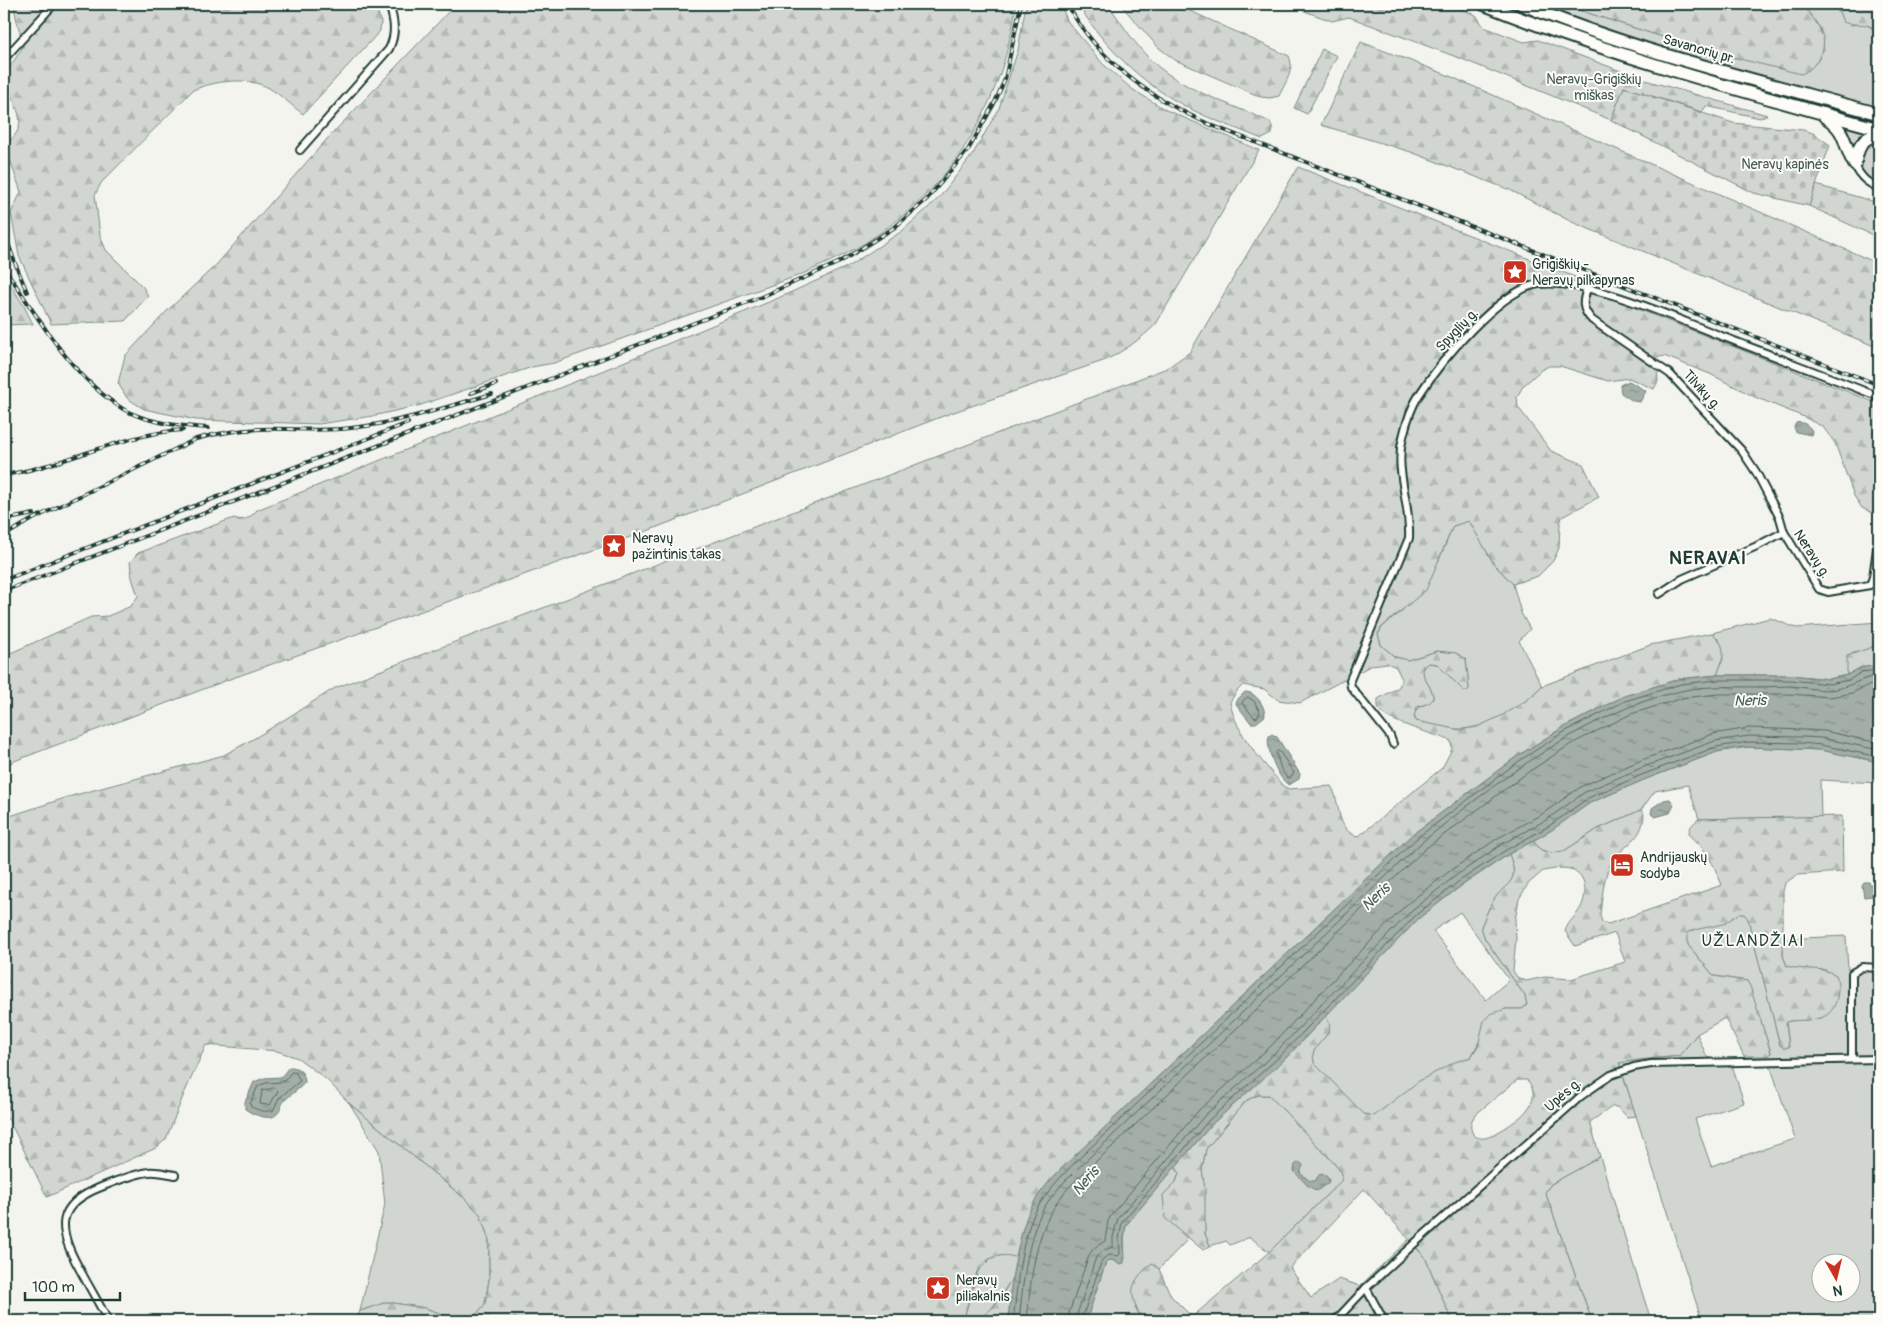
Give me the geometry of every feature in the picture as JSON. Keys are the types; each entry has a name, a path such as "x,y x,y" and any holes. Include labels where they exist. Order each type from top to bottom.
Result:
{"highway":[{"path":"1483,4 1567,37 1626,56 1736,90 1879,129"},
{"name":"Savanorių pr.","path":"1522,4 1540,12 1689,63 1875,113"},
{"path":"1816,112 1836,124 1842,132 1855,165"},
{"path":"1855,165 1861,143 1872,136 1879,135"}],"street":[{"path":"4,59 54,4"},
{"path":"300,150 389,49 395,30 388,4"},
{"path":"1855,165 1858,174 1865,181 1879,188"},
{"name":"Spyglių g.","path":"1393,744 1390,736 1351,687 1350,680 1409,538 1410,525 1400,467 1403,436 1418,396 1455,346 1505,300 1526,287 1539,284 1567,285 1587,289 1640,305 1879,397"},
{"name":"Tilvikų g.","path":"1587,289 1583,305 1584,312 1592,320 1670,374 1748,458 1777,512 1784,532"},
{"path":"1879,496 1879,510"},
{"name":"Neravų g.","path":"1659,594 1682,579 1784,532 1819,589 1828,592 1868,586 1873,577 1879,535"},
{"path":"1852,1058 1852,973 1862,967 1879,968"},
{"name":"Upės g.","path":"1336,1321 1366,1288 1581,1096 1611,1075 1634,1067 1651,1064 1879,1058"},
{"path":"108,1321 69,1250 63,1230 65,1216 72,1205 83,1196 120,1180 150,1172 175,1175"},
{"path":"1366,1288 1384,1321"}],"green space":[{"path":"14,4 375,4 381,22 380,31 303,114 269,88 251,82 221,82 193,90 101,183 95,195 100,235 106,250 143,287 148,296 125,321 51,324 19,256 11,213 21,192 9,157 7,143 14,136 20,124 18,111 5,74 23,47"},
{"path":"456,4 1016,4 1002,69 990,100 975,130 957,157 937,183 913,207 877,235 834,260 800,275 554,363 532,367 421,405 373,416 319,424 196,420 144,409 127,398 118,383 125,356 167,311 217,264 327,139"},
{"path":"1026,4 1060,4 1068,22 1103,64 1132,89 1166,110 1259,150 1156,324 1139,339 1106,360 951,413 647,531 230,679 4,765 4,656 91,617 108,616 131,606 138,596 132,578 130,562 138,553 234,518 241,520 247,518 257,510 776,299 849,266 902,231 939,198 973,154 999,108 1018,50"},
{"path":"1078,4 1108,4 1135,42 1159,67 1191,88 1270,122 1273,129 1272,134 1262,139 1204,115 1169,97 1138,75 1111,49"},
{"path":"1120,4 1175,4 1289,56 1291,61 1290,71 1279,96 1261,97 1175,60 1158,47"},
{"name":"Neravų-Grigiškių miškas","path":"1285,4 1448,4 1476,15 1484,27 1524,42 1538,40 1645,80 1767,115 1760,118 1706,106 1702,112 1624,87 1611,120 1462,59 1349,17 1332,21"},
{"path":"1539,4 1560,4 1703,50 1815,64 1824,49 1820,28 1802,4 1836,4 1838,12 1851,25 1863,23 1879,32 1879,108 1750,73 1622,35"},
{"path":"1560,4 1802,4 1820,30 1824,44 1815,64 1801,74 1703,50"},
{"path":"1836,4 1879,4 1879,32 1870,26 1843,22"},
{"path":"1361,42 1445,74 1879,264 1879,348 1572,222 1510,190 1411,152 1321,125"},
{"path":"1322,49 1337,56 1307,114 1294,108"},
{"name":"Neravų kapinės","path":"1624,87 1733,123 1803,130 1813,133 1830,145 1809,206 1754,193 1611,120"},
{"path":"1842,126 1868,133 1852,154"},
{"path":"1879,138 1879,182 1866,176 1863,172 1861,156 1865,143"},
{"path":"1298,167 1580,279 1615,300 1879,404 1879,516 1862,508 1854,496 1835,443 1823,427 1755,397 1710,374 1664,356 1656,358 1658,381 1654,389 1629,378 1608,381 1560,366 1549,366 1541,370 1523,386 1517,397 1518,407 1551,451 1583,464 1599,497 1562,517 1559,548 1553,561 1538,576 1513,584 1494,564 1469,521 1453,526 1426,590 1383,626 1378,634 1381,645 1395,657 1408,660 1437,651 1456,653 1466,659 1469,689 1467,691 1464,691 1437,664 1429,663 1423,667 1424,676 1432,691 1433,699 1429,703 1417,707 1414,717 1416,721 1460,730 1477,727 1501,716 1527,700 1542,686 1650,645 1712,633 1721,643 1723,652 1717,675 1679,679 1624,696 1562,728 1516,757 1413,834 1101,1131 1027,1218 1017,1258 1012,1256 994,1257 980,1267 975,1277 965,1314 969,1320 976,1319 989,1311 1012,1278 1008,1321 356,1321 360,1311 387,1302 425,1308 453,1318 476,1315 485,1304 489,1280 489,1240 480,1214 463,1197 350,1104 327,1080 298,1058 277,1051 206,1045 166,1139 156,1148 47,1197 9,1120 4,1117 4,818 68,797 224,755 335,688 1167,368 1190,352","holes":["1387,663 1396,667 1402,679 1399,687 1378,699 1379,710 1395,721 1451,741 1452,749 1442,768 1359,836 1351,834 1342,823 1331,786 1289,789 1283,786 1244,736 1233,714 1230,702 1243,685 1264,689 1278,700 1300,703 1372,665"]},
{"path":"1816,185 1879,203 1879,238 1809,206"},
{"path":"4,274 24,306 33,324 4,325"},
{"path":"1469,520 1494,564 1513,584 1521,613 1530,629 1519,641 1542,686 1516,708 1495,720 1462,729 1445,728 1417,722 1415,717 1416,710 1433,699 1433,695 1423,675 1423,667 1429,663 1437,664 1464,691 1467,691 1469,689 1466,659 1437,651 1408,660 1395,657 1381,645 1378,634 1383,626 1401,612 1439,560 1453,526"},
{"path":"1770,618 1796,628 1879,622 1878,636 1875,645 1867,650 1853,653 1848,661 1847,675 1829,679 1790,675 1717,675 1723,659 1712,633"},
{"path":"1879,638 1879,665 1860,668 1847,675 1847,656 1875,646"},
{"path":"1749,747 1820,750 1879,762 1879,783 1820,780 1821,817 1699,819 1688,785 1655,791 1641,810 1598,829 1564,851 1551,853 1541,850 1533,841 1590,803 1717,752"},
{"path":"1641,810 1644,814 1640,831 1614,858 1606,876 1600,915 1602,922 1608,924 1722,885 1709,857 1689,834 1692,825 1699,819 1842,816 1843,872 1797,875 1785,883 1783,891 1783,956 1787,966 1829,972 1836,975 1838,987 1834,1007 1826,1016 1786,1023 1789,1047 1784,1048 1780,1045 1748,919 1744,914 1738,915 1723,924 1688,932 1688,945 1714,976 1747,981 1771,1053 1767,1056 1744,1056 1725,1018 1697,1034 1679,1056 1619,1063 1636,1116 1627,1117 1619,1108 1613,1106 1590,1122 1600,1157 1551,1184 1545,1192 1592,1321 1452,1321 1425,1257 1364,1189 1290,1268 1311,1298 1339,1279 1360,1286 1378,1321 1143,1321 1135,1303 1133,1289 1138,1277 1152,1263 1159,1269 1171,1296 1192,1317 1269,1252 1342,1180 1342,1173 1333,1162 1269,1095 1258,1095 1247,1100 1206,1149 1202,1169 1205,1190 1205,1234 1210,1246 1203,1250 1165,1218 1163,1195 1176,1182 1179,1173 1175,1167 1213,1123 1284,1060 1325,1016 1330,1027 1326,1036 1315,1049 1313,1054 1314,1063 1364,1114 1374,1116 1419,1081 1455,1062 1471,1057 1478,1046 1484,1021 1490,1014 1506,1009 1522,1009 1527,1005 1525,996 1485,939 1481,927 1493,901 1513,877 1514,871 1509,854 1533,841 1541,850 1551,853 1564,851 1598,829","holes":["1561,868 1578,873 1584,883 1585,895 1581,907 1565,931 1575,946 1615,933 1625,962 1571,979 1545,977 1526,981 1517,977 1513,971 1516,938 1515,920 1519,899 1528,884 1543,871","1517,1080 1527,1080 1532,1088 1533,1096 1527,1110 1514,1122 1491,1136 1484,1138 1474,1136 1471,1125 1475,1115"]},
{"path":"1509,854 1514,871 1513,877 1493,901 1481,927 1485,939 1525,996 1527,1005 1522,1009 1506,1009 1484,1021 1482,1036 1471,1057 1432,1075 1374,1117 1364,1115 1314,1063 1313,1054 1315,1049 1326,1036 1330,1027 1325,1016 1419,918 1461,886","holes":["1460,912 1509,980 1486,1000 1433,931"]},
{"path":"1739,913 1744,914 1748,918 1780,1045 1789,1047 1786,1023 1789,1021 1820,1018 1826,970 1795,969 1787,966 1783,956 1783,939 1846,936 1848,970 1879,969 1879,1321 1702,1321 1619,1063 1679,1056 1697,1034 1707,1057 1732,1065 1744,1103 1695,1119 1711,1166 1795,1139 1767,1056 1771,1052 1747,981 1714,976 1688,945 1687,932 1725,923"},
{"path":"1258,1095 1269,1095 1333,1162 1342,1173 1342,1180 1269,1252 1250,1237 1230,1245 1226,1241 1210,1246 1205,1234 1202,1169 1206,1149 1247,1100"},
{"path":"350,1104 463,1197 480,1214 489,1240 489,1280 485,1304 476,1315 453,1318 425,1308 387,1302 360,1311 385,1204 379,1151"},
{"path":"1600,1157 1651,1321 1592,1321 1545,1192 1551,1184"},
{"path":"1175,1167 1179,1173 1176,1182 1163,1195 1178,1230 1188,1239 1159,1269 1152,1263 1135,1307 1143,1321 1086,1321 1106,1262 1112,1260 1121,1264 1125,1259 1124,1239 1126,1225"},
{"path":"1408,1240 1425,1257 1452,1321 1378,1321 1360,1286"},
{"path":"1009,1254 1017,1258 1012,1278 989,1312 977,1320 968,1320 965,1314 978,1271 992,1257"}],"water":[{"path":"1629,381 1646,391 1640,402 1633,401 1621,393 1620,385"},
{"path":"1796,423 1807,425 1812,431 1811,435 1796,432 1794,427"},
{"name":"Neris","path":"1879,665 1879,762 1820,750 1749,747 1717,752 1590,803 1552,830 1509,854 1461,886 1419,918 1284,1060 1213,1123 1126,1225 1124,1263 1118,1264 1112,1260 1106,1262 1086,1321 1008,1321 1012,1279 1026,1219 1039,1194 1048,1183 1069,1160 1413,834 1516,757 1562,728 1624,696 1679,679 1717,675 1790,675 1829,679 1847,675 1860,668"},
{"path":"1245,692 1253,694 1263,708 1265,716 1256,723 1251,723 1236,704 1237,700"},
{"path":"1272,734 1277,737 1300,774 1299,779 1289,785 1281,777 1273,763 1268,741 1269,736"},
{"path":"1670,799 1674,805 1670,813 1655,817 1651,814 1652,808 1664,800"},
{"path":"1864,882 1869,882 1875,891 1873,896 1864,897 1862,885"},
{"path":"289,1067 300,1071 304,1076 305,1082 285,1100 277,1114 266,1117 256,1115 245,1109 245,1102 254,1082 264,1078 281,1077"},
{"path":"1299,1162 1303,1165 1300,1173 1310,1181 1315,1181 1319,1175 1324,1174 1329,1179 1328,1183 1317,1191 1307,1185 1294,1171 1295,1165"}],"railway":[{"path":"4,591 761,297 840,262 895,227 927,199 968,150 995,102 1005,79 1021,4"},
{"path":"1067,4 1095,44 1128,76 1167,103 1211,125 1879,385"},
{"path":"4,231 27,292"},
{"path":"4,267 56,344 71,363 104,396 123,409 142,418 175,425 208,428"},
{"path":"471,393 496,384"},
{"path":"4,536 33,519 196,439 220,433 252,429 328,430 369,426 422,414 492,394"},
{"path":"4,580 408,423"},
{"path":"4,475 49,465 137,437 183,430"},
{"path":"4,520 34,514"}],"place":[{"name":"Grigiškių - Neravų pilkapynas","path":"1515,272"},
{"name":"Neravų pažintinis takas","path":"614,546"},
{"name":"Andrijauskų sodyba","path":"1622,865"},
{"name":"Neravų piliakalnis","path":"938,1288"}],"district":[{"name":"NERAVAI","path":"1708,558"},
{"name":"UŽLANDŽIAI","path":"1753,941"}]}
